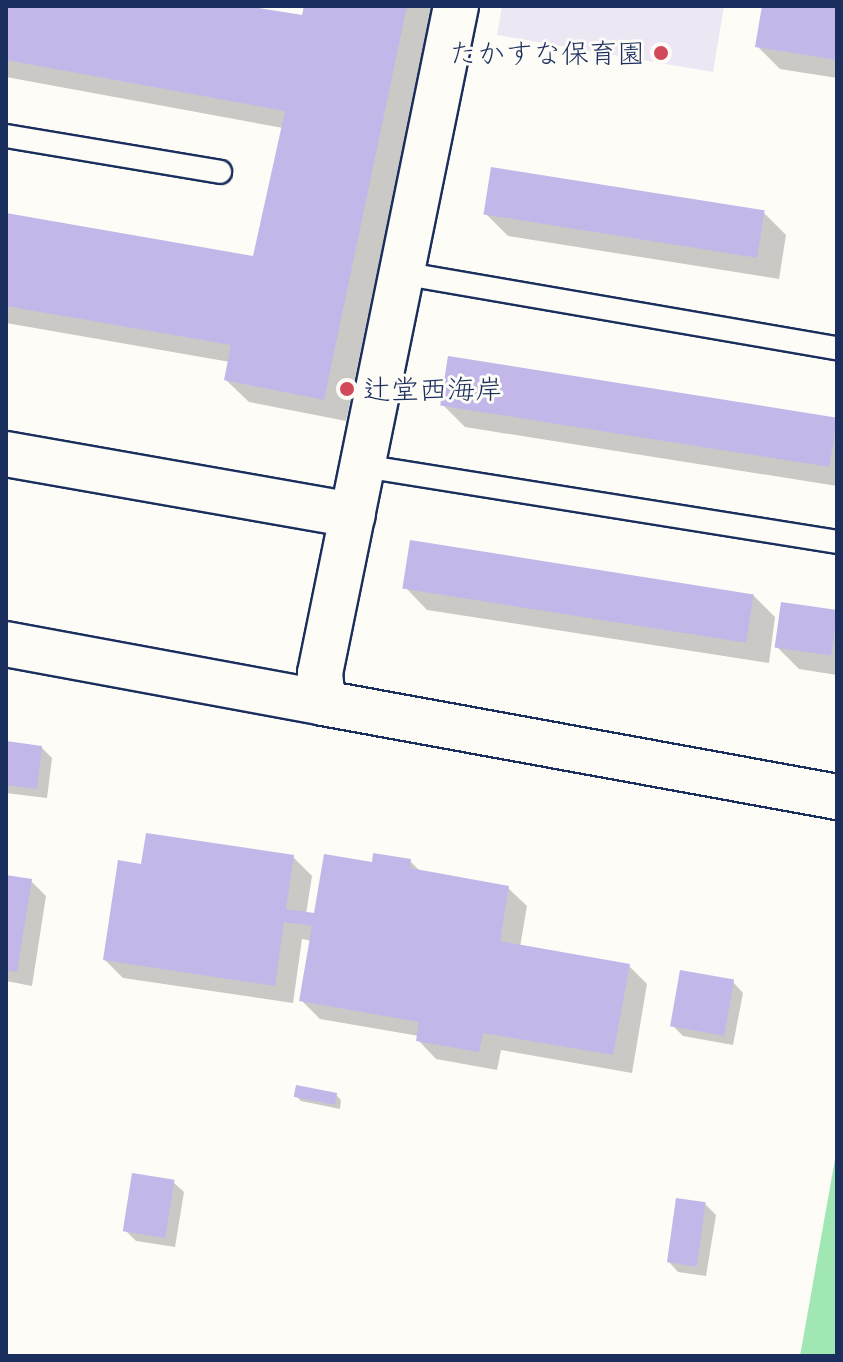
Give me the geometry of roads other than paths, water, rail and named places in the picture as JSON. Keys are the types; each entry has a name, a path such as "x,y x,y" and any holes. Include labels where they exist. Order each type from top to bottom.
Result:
{"street":[{"path":"323,703 320,673 456,6"},
{"path":"6,454 353,515"},
{"path":"6,644 837,797"}],"lane":[{"path":"6,136 220,172"},
{"path":"401,273 837,348"},
{"path":"363,466 837,542"}],"place":[{"name":"たかすな保育園","path":"661,53"},
{"name":"辻堂西海岸","path":"347,389"}]}
